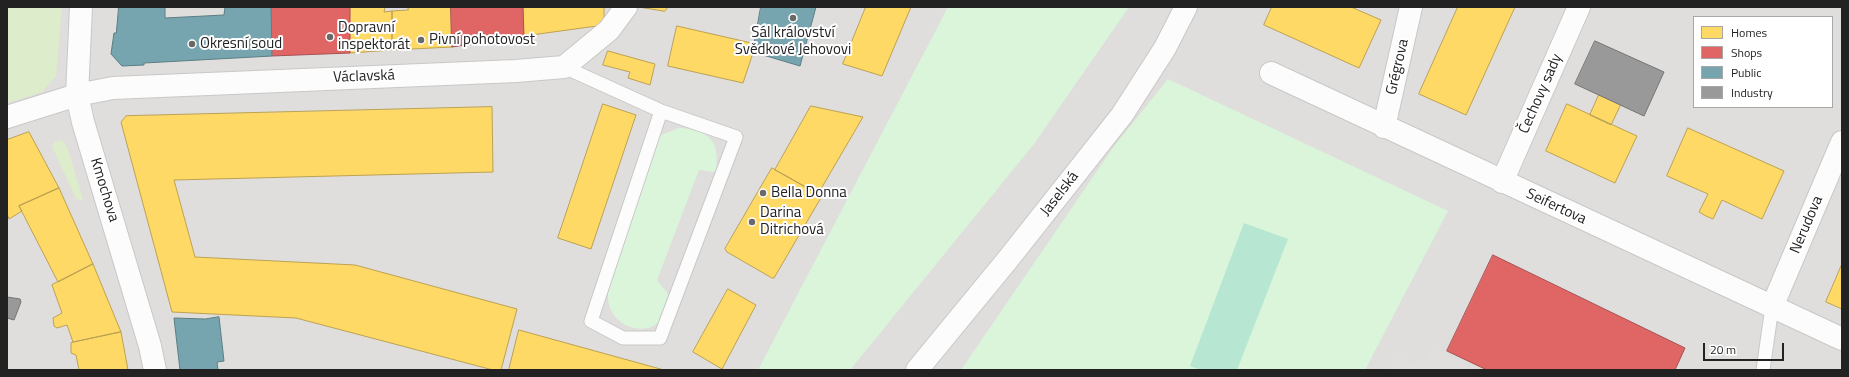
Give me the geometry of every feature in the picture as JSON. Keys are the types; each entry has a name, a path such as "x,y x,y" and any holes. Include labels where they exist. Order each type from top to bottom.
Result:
{"street":[{"name":"Kmochova","path":"81,7 77,95 85,130 150,346 155,370"},
{"path":"564,67 609,30 626,7"},
{"name":"Jaselská","path":"917,370 1009,258 1122,115 1165,48 1186,7"},
{"name":"Grégrova","path":"1384,127 1411,7"},
{"name":"Čechovy sady","path":"1502,182 1579,7"},
{"name":"Václavská","path":"7,117 77,95 113,88 508,71 564,67"},
{"name":"Seifertova","path":"1270,74 1842,339"},
{"name":"Nerudova","path":"1772,307 1842,142"}],"lane":[{"path":"564,67 661,110 736,137 660,338 623,338 591,321 661,110"},
{"path":"1763,370 1772,307"}],"shaded area":[{"path":"7,7 1842,7 1842,370 7,370"},
{"path":"1433,349 1476,370 1389,370 1396,356 1423,369"}],"green space":[{"path":"7,7 62,7 56,76 42,92 7,103"},
{"path":"948,7 1129,7 1034,144 850,370 758,370"},
{"path":"1168,79 1448,211 1365,370 961,370 1112,149"},
{"path":"679,128 698,131 711,139 716,152 716,172 699,170 657,280 672,299 664,315 658,323 652,327 639,329 632,328 620,322 612,312 608,299 608,291 659,136"},
{"path":"60,140 64,142 68,149 83,200 76,199 52,146 55,142"},
{"path":"1244,223 1288,239 1237,370 1201,370 1190,366"}],"building: Homes":[{"path":"350,7 385,7 384,12 392,11 392,50 350,53"},
{"path":"408,7 451,7 452,47 392,50 392,11 408,10"},
{"path":"523,7 604,7 604,25 524,36"},
{"path":"639,7 668,7 665,11"},
{"path":"866,7 911,7 882,76 843,64"},
{"path":"1272,7 1351,7 1381,20 1359,68 1264,25"},
{"path":"1458,7 1515,7 1466,115 1419,94"},
{"path":"677,26 756,44 743,83 668,66"},
{"path":"608,51 655,64 650,85 628,78 630,72 603,65"},
{"path":"1599,95 1621,104 1611,125 1590,115"},
{"path":"603,104 636,115 591,249 558,238"},
{"path":"1567,104 1637,136 1615,183 1546,151"},
{"path":"811,106 863,117 818,194 775,170"},
{"path":"492,107 493,172 174,180 195,257 355,265 517,309 501,370 493,370 296,318 172,312 121,122 126,116"},
{"path":"1688,128 1784,171 1762,219 1722,200 1713,219 1706,216 1699,212 1708,194 1667,176"},
{"path":"29,132 59,188 19,206 22,211 9,219 7,214 7,140"},
{"path":"772,168 822,196 774,278 727,252 725,249"},
{"path":"59,188 93,264 58,282 19,206"},
{"path":"93,264 121,332 73,342 67,325 57,328 54,326 53,318 62,313 52,285"},
{"path":"1842,264 1842,309 1826,302"},
{"path":"728,289 756,305 722,369 693,352"},
{"path":"519,330 664,370 509,370"},
{"path":"121,332 128,370 79,370 76,355 71,353 71,343"}],"building: Shops":[{"path":"271,7 350,7 350,53 272,56"},
{"path":"451,7 523,7 524,36 452,47"},
{"path":"1493,255 1685,348 1675,370 1487,370 1447,351"}],"building: Public":[{"name":"Okresní soud","path":"119,7 165,7 165,18 224,15 225,7 271,7 272,56 144,63 144,65 122,66 111,54 114,33 116,33"},
{"path":"761,7 816,7 800,66 753,52"},
{"path":"219,317 224,361 217,362 218,370 180,370 174,318 205,319"}],"building: Industry":[{"path":"1595,41 1664,72 1644,116 1575,84"},
{"path":"7,297 20,299 21,302 14,320 7,318"}],"place":[{"name":"Sál království Svědkové Jehovovi","path":"793,18"},
{"name":"Dopravní inspektorát","path":"330,37"},
{"name":"Pivní pohotovost","path":"421,40"},
{"name":"Okresní soud","path":"192,44"},
{"name":"Bella Donna","path":"763,193"},
{"name":"Darina Ditrichová","path":"752,222"}]}
